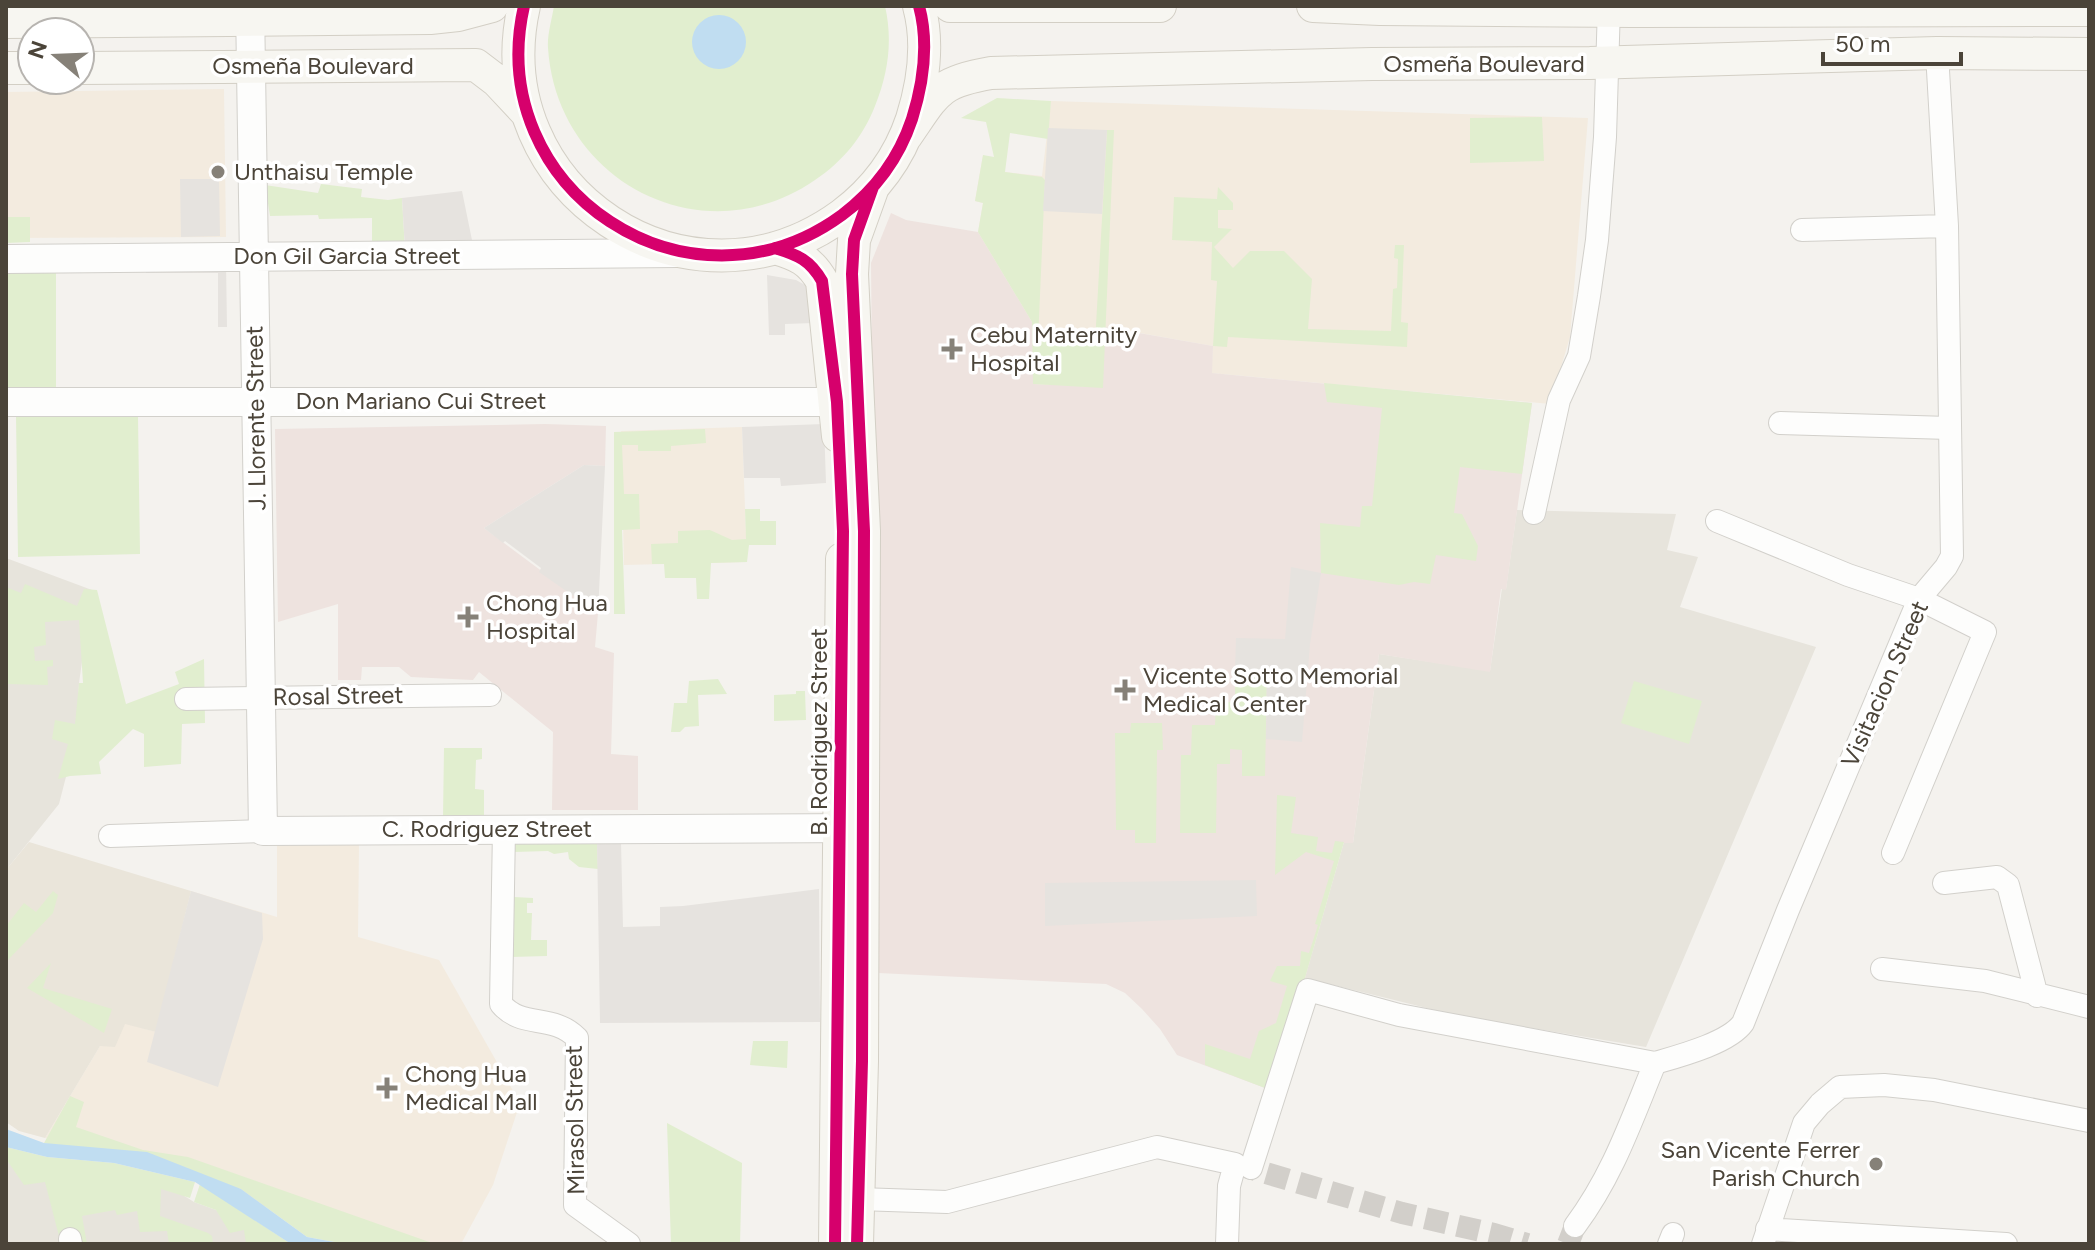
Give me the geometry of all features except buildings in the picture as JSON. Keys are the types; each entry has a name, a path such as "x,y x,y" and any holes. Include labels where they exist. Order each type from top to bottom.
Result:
{"main road":[{"name":"Osmeña Boulevard","path":"6,22 250,13 430,18 492,6"},
{"path":"524,6 519,27 518,70 526,112 538,143 577,197 603,219 654,245 689,253 727,256 775,248 829,225 873,187 906,136 920,92 924,41 919,6"},
{"path":"950,6 1160,6"},
{"path":"1313,6 1380,9 2089,10"},
{"name":"Osmeña Boulevard","path":"906,136 932,99 949,82 991,73 1372,64 1607,63 1937,53 2089,54"},
{"name":"Osmeña Boulevard","path":"96,68 476,65 497,81 526,112"},
{"name":"B. Rodriguez Street","path":"857,1244 859,1199 852,828 852,274 854,240 873,187"},
{"name":"B. Rodriguez Street","path":"775,248 802,256 814,267 822,281 854,531"},
{"name":"B. Rodriguez Street","path":"835,1244 852,828"}],"street":[{"path":"1534,513 1559,400 1579,356 1597,240 1605,137 1609,8"},
{"name":"J. Llorente Street","path":"250,13 263,831"},
{"name":"Visitacion Street","path":"1655,1063 1737,1031 1743,1023 1919,599 1952,556 1947,226 1937,53"},
{"path":"1802,230 1947,226"},
{"name":"Don Gil Garcia Street","path":"6,259 689,253"},
{"name":"Don Mariano Cui Street","path":"6,402 837,402"},
{"path":"1780,423 1949,428"},
{"path":"1717,521 1848,575 1919,599 1985,632 1893,853"},
{"name":"Rosal Street","path":"186,699 490,695"},
{"name":"C. Rodriguez Street","path":"110,836 263,831 852,828"},
{"name":"Mirasol Street","path":"504,829 501,1004 511,1016 565,1026 577,1038 575,1205 629,1244"},
{"path":"1944,883 1997,877 2008,885 2037,996"},
{"path":"1882,969 1985,981 2089,1007"},
{"path":"1227,1244 1229,1186 1243,1166 1308,990 1399,1015 1655,1063 1610,1172 1598,1195 1575,1226"},
{"path":"2006,1244 1765,1236 1804,1123 1840,1087 1884,1085 1934,1090 2089,1121"},
{"path":"859,1199 947,1202 1157,1147 1243,1166"}],"shaded area":[{"path":"224,89 226,237 6,238 6,92 16,92 16,96 96,96 96,91"},
{"path":"1051,101 1588,118 1570,337 1550,404 1211,373 1213,346 1106,327 1103,388 1033,384 1032,322 978,232 983,203 975,201 983,155 1005,172 1042,176"},
{"path":"1048,128 1107,130 1102,214 1043,211"},
{"path":"180,179 219,179 220,236 181,237"},
{"path":"462,191 474,250 405,250 402,198"},
{"name":"Vicente Sotto Memorial Medical Center","path":"891,213 906,220 978,232 1032,322 1034,384 1102,387 1105,327 1213,346 1212,373 1532,403 1506,590 1501,589 1490,672 1379,654 1353,843 1343,843 1305,978 1265,1088 1177,1055 1142,1009 1125,993 1106,984 878,973 871,263"},
{"path":"226,263 227,327 218,327 218,273 146,273 146,264"},
{"path":"767,275 796,280 805,285 811,294 814,323 785,324 785,335 769,335"},
{"name":"Chong Hua Hospital","path":"545,424 606,426 605,466 584,465 484,528 598,613 595,647 614,653 611,754 638,756 638,810 552,810 553,732 479,672 473,680 411,677 399,667 362,667 361,680 338,680 338,604 278,622 275,429"},
{"path":"824,424 826,483 781,486 780,478 744,478 742,427"},
{"path":"742,427 747,562 624,565 621,431"},
{"path":"584,465 605,466 598,613 484,528"},
{"path":"1517,510 1676,514 1667,550 1698,557 1680,607 1816,647 1646,1047 1459,1016 1305,978 1344,842 1353,843 1379,654 1490,671"},
{"path":"6,558 92,590 79,683 76,738 59,804 6,870"},
{"path":"1291,567 1321,573 1310,644 1302,742 1266,739 1267,674 1235,671 1236,638 1285,639"},
{"path":"29,842 191,891 156,1032 125,1024 115,1047 100,1046 45,1138 19,1131 6,1122 6,870"},
{"path":"597,842 621,842 623,927 660,926 660,907 819,889 820,1022 600,1023"},
{"path":"359,843 358,937 439,960 520,1103 493,1185 461,1244 345,1244 147,1152 45,1138 100,1046 125,1023 156,1032 191,891 277,917 277,844"},
{"path":"1256,880 1257,916 1045,926 1045,883"},
{"path":"191,891 262,913 263,939 218,1087 147,1062"},
{"path":"6,1154 162,1182 194,1202 216,1210 277,1244 6,1244"}],"green space":[{"path":"554,6 885,6 889,32 886,70 875,106 858,138 843,157 815,180 772,202 728,211 684,208 643,194 607,169 578,136 558,96 548,48"},
{"path":"997,98 1051,101 1048,139 1010,133 1005,172 1045,180 1038,341 1095,343 1107,130 1114,130 1103,388 1033,384 1032,322 978,232 983,203 975,201 983,155 994,157 986,122 961,118"},
{"path":"1542,117 1544,161 1470,163 1470,118"},
{"path":"321,184 362,189 361,197 402,198 405,250 372,249 372,218 270,216 265,185 318,193"},
{"path":"1218,187 1233,203 1233,210 1218,210 1218,228 1232,229 1214,247 1233,268 1250,251 1284,251 1312,279 1308,329 1391,331 1393,289 1397,288 1395,245 1404,245 1401,322 1408,323 1407,347 1228,337 1227,347 1213,346 1217,281 1211,280 1212,242 1172,240 1174,197 1217,199"},
{"path":"6,217 30,217 30,242 6,243"},
{"path":"56,268 56,387 6,389 6,269"},
{"path":"1324,383 1532,403 1522,474 1460,467 1454,513 1462,514 1478,546 1476,561 1436,555 1430,584 1414,582 1399,585 1321,573 1320,523 1360,527 1362,506 1372,506 1382,408 1327,402"},
{"path":"16,416 138,417 140,554 18,557"},
{"path":"705,429 706,443 671,446 671,451 638,451 638,445 622,445 624,494 639,494 640,529 622,530 625,614 614,614 614,432"},
{"path":"745,509 760,509 760,521 776,521 776,545 749,545 747,562 711,563 709,599 697,599 696,578 665,578 664,564 652,564 651,544 678,543 678,531 710,530 732,540 746,539"},
{"path":"25,584 77,606 84,589 97,590 126,704 179,684 175,672 204,659 205,723 182,724 181,764 144,767 144,734 133,729 99,762 101,774 58,779 68,744 52,739 55,720 75,724 79,683 83,683 79,620 45,622 46,645 34,647 35,661 53,660 53,666 47,667 48,685 6,684 6,587 21,593"},
{"path":"1235,673 1267,674 1265,776 1242,776 1242,750 1230,749 1230,764 1217,764 1216,833 1180,833 1181,755 1191,755 1192,725 1215,725 1216,702 1235,702"},
{"path":"718,679 727,694 698,695 699,726 671,732 674,703 687,703 689,681"},
{"path":"1634,681 1702,701 1689,744 1621,723"},
{"path":"796,691 805,691 806,720 774,721 774,695 796,694"},
{"path":"1131,723 1162,723 1163,750 1157,750 1156,843 1135,843 1135,830 1116,830 1115,733 1130,733"},
{"path":"444,748 482,748 482,759 476,760 475,789 484,790 484,817 443,817"},
{"path":"1277,795 1296,797 1291,833 1318,837 1316,851 1332,853 1335,841 1344,842 1305,978 1265,1088 1205,1065 1205,1044 1250,1059 1259,1031 1276,1023 1287,986 1270,981 1277,966 1300,966 1301,951 1309,953 1318,925 1315,924 1334,861 1306,852 1275,875"},
{"path":"597,842 598,869 579,867 569,859 568,852 514,852 514,897 533,898 533,903 527,903 527,913 532,913 531,940 547,940 547,956 511,957 509,843"},
{"path":"53,891 58,895 53,913 6,962 6,926 24,903 36,912"},
{"path":"51,963 43,988 112,1009 104,1033 27,988"},
{"path":"753,1041 788,1041 787,1068 750,1065"},
{"path":"70,1096 84,1102 76,1127 143,1150 188,1157 435,1244 345,1244 307,1237 241,1189 44,1143"},
{"path":"667,1123 742,1163 740,1244 671,1244"},
{"path":"6,1147 47,1157 114,1163 195,1182 190,1198 161,1189 160,1216 208,1233 212,1236 213,1244 169,1244 167,1231 140,1232 137,1211 117,1215 115,1210 82,1216 87,1244 61,1244 45,1182 24,1185 6,1159"},
{"path":"200,1184 291,1244 246,1244 244,1230 230,1233 216,1210 194,1202"}],"water":[{"path":"719,15 738,23 746,42 738,61 719,69 700,61 692,42 700,23"},
{"path":"6,1129 44,1143 147,1152 241,1189 307,1237 345,1244 291,1244 195,1182 114,1163 47,1157 6,1147"}],"tunnel":[{"path":"1235,1164 1402,1213 1527,1244"},
{"path":"1568,1244 1575,1226"}],"cycle path":[{"path":"524,6 519,72 534,132 566,183 610,222 663,247 722,255 783,246 842,215 884,173 907,133 919,92 924,49 919,6"},
{"path":"857,1244 862,1061 864,531 852,274 854,240 873,187"},
{"path":"775,248 803,259 822,281 837,402 843,531 835,1244"}],"place":[{"name":"Unthaisu Temple","path":"218,172"},
{"name":"Cebu Maternity Hospital","path":"952,349"},
{"name":"Chong Hua Hospital","path":"468,617"},
{"name":"Vicente Sotto Memorial Medical Center","path":"1125,690"},
{"name":"Chong Hua Medical Mall","path":"387,1088"},
{"name":"San Vicente Ferrer Parish Church","path":"1876,1164"}]}
